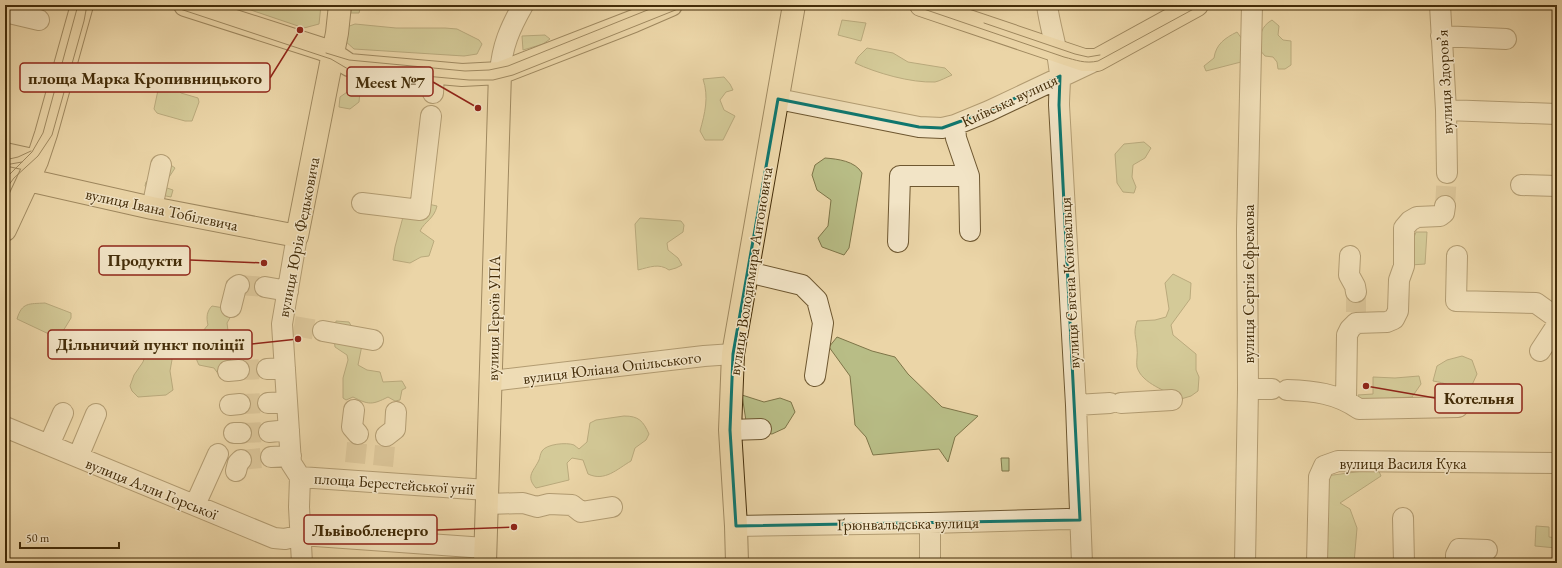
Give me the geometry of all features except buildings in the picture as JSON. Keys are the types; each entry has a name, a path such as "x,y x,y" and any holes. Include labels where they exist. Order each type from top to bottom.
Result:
{"main road":[{"path":"5,230 32,171 46,134 82,5"},
{"name":"вулиця Юрія Федьковича","path":"297,236 333,54 340,5"},
{"path":"333,54 349,65 434,83 462,75 500,73 671,5"},
{"name":"вулиця Володимира Антоновича","path":"737,563 730,430 734,354 794,5"},
{"name":"Київська вулиця","path":"921,5 1084,60 1097,60 1197,5"},
{"name":"вулиця Героїв УПА","path":"485,556 498,87 500,73"},
{"name":"вулиця Івана Тобілевича","path":"5,154 32,171 152,208 297,236"}],"street":[{"path":"185,5 322,49 333,54"},
{"path":"500,73 502,55 510,28 523,5"},
{"name":"вулиця Євгена Коновальця","path":"1047,5 1060,76 1059,105 1076,406 1082,563"},
{"name":"вулиця Сергія Єфремова","path":"1244,563 1248,389 1247,229 1252,5"},
{"name":"вулиця Здоровʼя","path":"1440,5 1446,110 1442,164"},
{"path":"5,12 39,20"},
{"path":"1441,36 1506,39"},
{"name":"Київська вулиця","path":"778,99 919,127 942,128 955,125 989,112 1060,76 1097,60"},
{"path":"1446,110 1557,114"},
{"path":"362,203 420,210 431,116"},
{"path":"955,125 956,138 969,176 970,231"},
{"path":"152,208 161,165"},
{"path":"898,242 900,176 969,176"},
{"path":"1521,185 1557,186"},
{"path":"1346,400 1347,335 1350,329 1356,319 1387,322 1394,319 1397,315 1399,303 1399,280 1404,266 1397,228 1417,217 1440,216 1444,213 1446,206"},
{"name":"вулиця Юрія Федьковича","path":"297,236 288,291 288,325 276,368 278,403 289,430 291,463 300,477 299,507 302,563"},
{"path":"1350,256 1349,275 1356,286 1356,292"},
{"path":"1457,256 1456,301 1536,303 1557,318"},
{"path":"748,272 802,285 817,300 823,323 815,376"},
{"path":"231,307 236,286 239,285"},
{"path":"265,287 288,291"},
{"path":"1540,351 1557,325"},
{"path":"323,332 372,340"},
{"name":"вулиця Юліана Опільського","path":"491,381 704,356 734,354"},
{"path":"1248,389 1314,391 1346,400 1359,409 1458,407"},
{"path":"1076,406 1172,400"},
{"path":"354,410 352,427 358,434"},
{"path":"386,436 395,429 396,412"},
{"path":"49,446 63,413"},
{"path":"78,457 96,414"},
{"name":"вулиця Алли Горської","path":"5,427 274,538 285,539 301,535"},
{"path":"730,430 761,429"},
{"path":"269,432 289,430"},
{"path":"195,505 218,454"},
{"path":"271,458 291,456"},
{"name":"вулиця Василя Кука","path":"1317,563 1319,477 1324,466 1338,461 1557,463"},
{"name":"площа Берестейської унії","path":"300,477 354,472 382,474 487,497 523,502 537,507 549,504 572,505 580,512 612,507"},
{"path":"1404,518 1404,563"},
{"name":"Ґрюнвальдська вулиця","path":"736,526 1067,519 1080,520"},
{"path":"930,523 930,563"},
{"path":"301,535 485,556"},
{"path":"1456,563 1456,555 1459,549 1487,550"}],"highlighted area":[{"path":"1060,76 1059,105 1080,520 736,526 730,430 733,354 778,99 919,127 942,128 989,111"}],"green space":[{"path":"236,5 321,5 319,24 304,28"},
{"path":"352,5 361,5 359,13 351,13"},
{"path":"842,20 866,23 861,41 838,35"},
{"path":"1272,20 1279,26 1278,35 1283,40 1291,41 1291,65 1285,69 1278,69 1277,62 1273,57 1265,56 1259,49 1260,36 1263,29"},
{"path":"355,24 396,28 457,29 479,40 482,44 477,54 464,56 354,49 344,40 344,28"},
{"path":"1237,32 1245,43 1247,52 1241,62 1206,71 1204,66 1214,58 1219,45 1225,39"},
{"path":"545,35 550,39 543,44 523,50 522,36"},
{"path":"867,48 893,53 908,62 945,68 952,75 935,82 926,82 883,74 855,63 858,57"},
{"path":"164,73 175,79 181,93 198,98 199,102 192,121 185,121 160,114 154,109 161,76"},
{"path":"724,77 733,90 726,92 720,100 724,110 735,116 723,140 705,140 700,131 705,111 706,99 703,79"},
{"path":"350,90 360,91 359,102 350,109 339,107 340,97"},
{"path":"1144,142 1151,148 1145,158 1133,165 1132,177 1136,187 1134,193 1123,192 1117,183 1115,154 1124,144"},
{"path":"825,158 851,163 862,173 849,248 844,255 822,247 818,238 828,226 831,200 817,190 812,175 815,165"},
{"path":"168,163 175,168 164,185 164,187 173,190 171,197 151,193 145,186 146,182 164,164"},
{"path":"428,204 437,206 432,217 420,231 434,241 429,256 421,257 410,263 393,260 403,217"},
{"path":"640,218 681,221 684,225 683,232 667,243 668,250 678,258 682,265 669,270 658,266 638,270 635,224"},
{"path":"1416,232 1427,232 1425,264 1411,265 1413,240"},
{"path":"1173,274 1191,283 1190,299 1171,325 1173,335 1196,354 1196,370 1199,377 1198,391 1191,396 1181,399 1149,382 1140,373 1137,367 1135,332 1137,321 1155,320 1166,317 1169,309 1165,283"},
{"path":"45,303 71,313 71,318 60,336 51,335 17,319 21,309 27,305"},
{"path":"212,306 230,309 231,316 227,323 231,354 230,366 219,375 214,368 199,365 196,354 197,344 201,334 208,325 207,314"},
{"path":"336,321 349,322 362,345 358,365 367,370 380,372 383,382 402,381 406,388 402,390 400,400 395,401 388,397 378,402 367,403 353,397 346,400 343,398 343,378 348,360 347,355 335,347 334,338"},
{"path":"163,337 168,341 173,354 170,371 173,390 166,395 138,397 132,391 130,386 134,375 143,362 147,350 154,340"},
{"path":"837,337 872,351 895,357 908,374 942,407 978,416 955,437 948,462 939,449 873,455 866,437 855,425 850,376 829,347"},
{"path":"1462,356 1472,360 1477,374 1472,385 1462,395 1449,385 1433,381 1437,366 1447,360"},
{"path":"1419,376 1421,384 1412,397 1393,398 1378,401 1358,401 1358,395 1373,394 1373,377 1395,378"},
{"path":"742,395 764,402 780,398 791,402 795,412 785,428 772,434 758,432 746,421"},
{"path":"624,416 637,418 640,420 649,434 646,440 635,448 631,461 611,474 605,476 594,476 588,474 583,460 572,458 567,463 569,480 536,488 531,480 531,477 541,452 544,449 557,444 571,444 579,449 587,442 590,423 596,420"},
{"path":"1001,458 1009,458 1009,471 1002,471"},
{"path":"1378,469 1381,476 1340,503 1350,509 1357,528 1354,563 1323,563 1326,476"},
{"path":"1536,526 1549,527 1549,537 1557,538 1556,548 1535,546"}],"tunnel":[{"path":"1445,206 1447,173"},
{"path":"239,285 265,287"},
{"path":"1356,292 1356,314"},
{"path":"294,326 323,331"},
{"path":"239,370 267,369"},
{"path":"240,404 268,403"},
{"path":"241,433 269,432"},
{"path":"355,463 358,434"},
{"path":"383,466 386,436"},
{"path":"241,460 271,457"}],"tram line":[{"path":"5,179 32,152 43,133 78,5"},
{"path":"5,190 14,178 38,156 52,135 84,21 87,5"},
{"path":"168,5 331,59 348,69 469,80 493,80 513,75 688,5"},
{"path":"326,53 349,60 465,71 489,70 508,66 660,5"},
{"path":"912,5 1064,57 1089,62 1098,61 1201,5"},
{"path":"984,23 1075,54 1088,57 1100,55"},
{"path":"5,160 18,157 31,151"},
{"path":"5,165 22,162"}],"place":[{"name":"площа Марка Кропивницького","path":"300,30"},
{"name":"Meest №7","path":"478,108"},
{"name":"Продукти","path":"264,263"},
{"name":"Дільничий пункт поліції","path":"298,339"},
{"name":"Котельня","path":"1366,386"},
{"name":"Львівобленерго","path":"514,527"}]}
